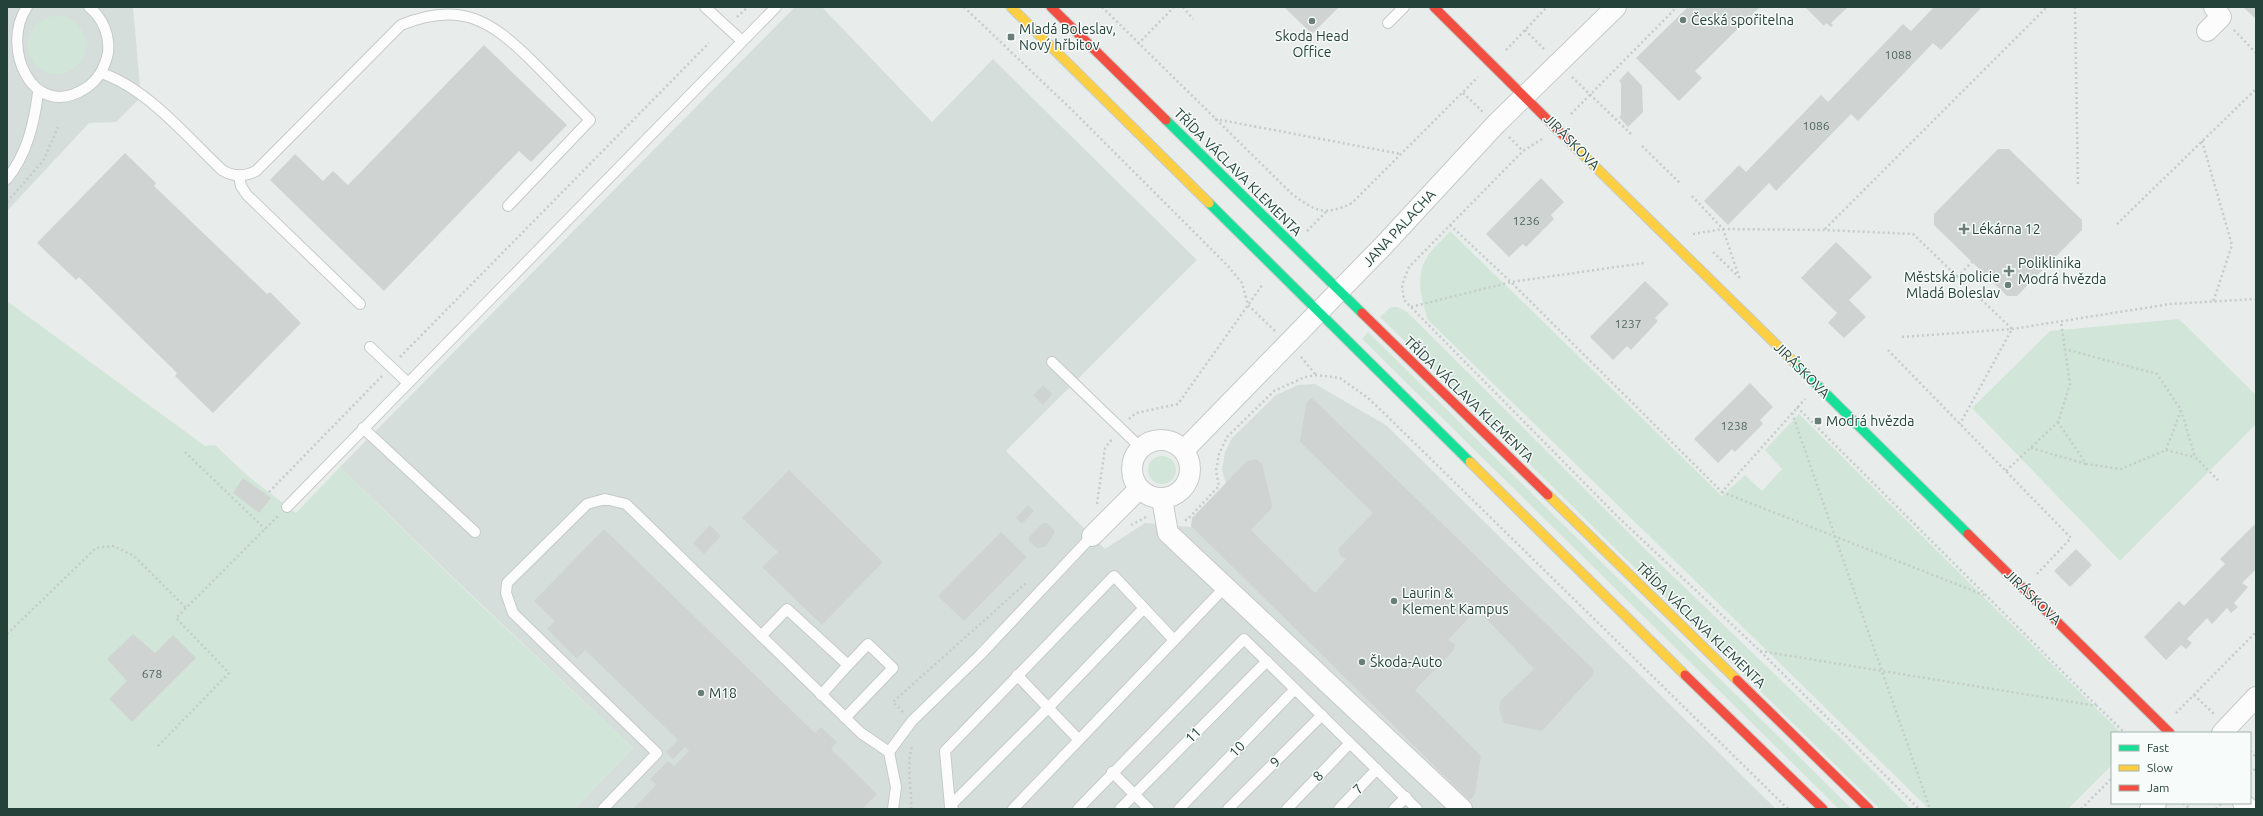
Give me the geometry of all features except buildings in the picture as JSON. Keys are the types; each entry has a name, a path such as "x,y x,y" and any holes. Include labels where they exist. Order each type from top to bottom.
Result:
{"street":[{"path":"1011,7 1759,748 1823,809"},
{"name":"TŘÍDA VÁCLAVA KLEMENTA","path":"1051,7 1869,809"},
{"name":"JIRÁSKOVA","path":"1434,7 1525,95 2169,732"},
{"name":"JANA PALACHA","path":"1184,450 1319,312 1525,95 1616,7"},
{"path":"2207,31 2218,12"},
{"path":"1164,509 1181,492 1189,480 1191,467 1184,450 1177,444 1159,440 1150,442 1141,448 1136,454 1132,467 1134,481 1139,489 1164,509 1168,533 1462,809"},
{"path":"1092,536 1103,511 1139,489"},
{"path":"2223,732 2256,697"}],"lane":[{"path":"705,7 742,41"},
{"path":"287,507 407,382 776,7"},
{"path":"1388,24 1404,7"},
{"path":"7,44 12,27 22,8"},
{"path":"8,56 19,78 27,87 38,93 52,97 66,96 80,92 92,84 101,73 109,47 107,34 102,21 92,8"},
{"path":"101,73 121,80 141,93 222,170 239,176 256,170 401,25 426,14 453,11 481,18 500,30 590,120 508,206"},
{"path":"7,179 26,147 34,122 38,93"},
{"path":"239,176 241,186 246,194 360,304"},
{"path":"370,347 407,382"},
{"path":"1052,362 1119,429 1141,448"},
{"path":"363,428 475,532"},
{"path":"603,809 657,753 513,613 506,593 507,583 587,504 606,499 626,504 861,734 889,752 896,786 892,809"},
{"path":"889,752 912,721 980,655 1092,536"},
{"path":"952,807 945,751 1114,576 1174,640"},
{"path":"1013,809 1225,587"},
{"path":"761,636 787,608 848,665"},
{"path":"952,807 1144,608"},
{"path":"1078,809 1112,772 1244,639 1417,809"},
{"path":"821,695 868,644 893,668 845,718"},
{"name":"11","path":"1120,809 1267,661"},
{"path":"1017,675 1079,740"},
{"name":"10","path":"1179,809 1295,689"},
{"name":"9","path":"1228,809 1322,715"},
{"name":"8","path":"1287,809 1350,743"},
{"name":"7","path":"1339,809 1377,769"},
{"path":"1112,772 1149,809"},
{"path":"1394,809 1406,797"}],"path":[{"path":"964,7 1194,231 1242,283 1248,305 1178,404 1136,413 1119,429 1105,448 1103,511 1122,530 1147,516 1164,509 1187,520 1219,486 1216,471 1218,460 1227,437 1274,391 1305,377 1316,375 1340,378 1368,398 1788,809"},
{"path":"1102,7 1214,119 1292,194 1312,208 1326,212 1337,210 1352,203 1547,7"},
{"path":"1138,44 1174,7"},
{"path":"1183,7 1193,19"},
{"path":"1677,7 1557,128 1523,151 1408,267 1402,285 1404,300 1617,516 1760,651 1919,809"},
{"path":"1824,230 2047,7"},
{"path":"2075,7 2078,186"},
{"path":"2218,12 2256,53"},
{"path":"1525,30 1547,52"},
{"path":"269,492 709,43"},
{"path":"1568,74 1632,135"},
{"path":"2117,224 2256,89"},
{"path":"1214,119 1401,154"},
{"path":"7,202 44,161 58,127"},
{"path":"2202,141 2232,245 2213,302"},
{"path":"1642,146 1681,184"},
{"path":"1692,196 1723,229 1739,277 1712,251"},
{"path":"1450,225 1511,282 1722,492 1986,596"},
{"path":"1669,239 1723,229 1824,230 1913,234 2012,329"},
{"path":"1958,277 1972,262"},
{"path":"1411,307 1511,282 1644,263"},
{"path":"1902,337 2012,329 2170,304 2256,299"},
{"path":"2006,471 2058,422 2070,384 2061,322"},
{"path":"1960,424 2012,329"},
{"path":"2065,349 2157,374 2181,410 2195,457 2218,480"},
{"path":"1888,350 2071,538 2032,579"},
{"path":"1722,492 1817,385"},
{"path":"1797,407 2124,732"},
{"path":"2166,450 2181,410"},
{"path":"1792,413 1930,809"},
{"path":"2058,422 2086,464"},
{"path":"2031,448 2086,464 2121,469 2166,450 2195,457"},
{"path":"185,452 265,529"},
{"path":"158,746 229,673 176,618 287,507"},
{"path":"7,634 96,548 114,546 134,556 186,608"},
{"path":"2173,716 2256,632"},
{"path":"1760,651 2097,706"},
{"path":"2081,809 2111,779"}],"shaded area":[{"path":"7,7 133,7 141,97 116,122 89,123 7,211"},
{"path":"795,7 822,7 932,122 993,59 1197,260 1006,451 1105,549 1145,523 1202,528 1230,497 1222,470 1225,452 1232,438 1276,395 1298,385 1315,384 1386,425 1776,809 574,809 633,748 463,587 340,467"}],"green space":[{"path":"57,16 73,21 81,29 86,45 81,61 73,69 57,74 41,69 33,61 28,45 33,29 41,21"},
{"path":"1450,231 1722,496 1745,475 1762,491 1782,469 1765,450 1799,414 2120,732 2111,732 2111,766 2068,809 1929,809 1428,320 1420,281 1423,266 1431,252"},
{"path":"7,301 205,446 215,445 248,476 296,513 340,467 463,588 633,748 574,809 7,809"},
{"path":"1391,307 1398,307 1407,312 1648,552 1845,742 1911,809 1880,809 1380,317"},
{"path":"2179,319 2256,395 2256,424 2120,561 1972,408 2050,331"},
{"path":"1368,332 1852,809 1839,809 1362,339"},
{"path":"1162,456 1172,460 1176,470 1172,480 1162,484 1152,480 1148,470 1152,460"}],"traffic: fast":[{"path":"1166,120 1362,313"},
{"path":"1209,203 1470,462"},
{"path":"1794,362 1968,534"}],"traffic: slow":[{"path":"1011,7 1209,203"},
{"path":"1569,141 1794,362"},
{"path":"1470,462 1685,675"},
{"path":"1548,495 1737,680"}],"traffic: jam":[{"path":"1051,7 1166,120"},
{"path":"1434,7 1569,141"},
{"path":"1362,313 1548,495"},
{"path":"1968,534 2169,732"},
{"path":"1685,675 1823,809"},
{"path":"1737,680 1869,809"}],"place":[{"name":"Česká spořitelna","path":"1683,20"},
{"name":"Skoda Head Office","path":"1312,21"},
{"name":"Mladá Boleslav, Nový hřbitov","path":"1011,37"},
{"name":"Lékárna 12","path":"1964,229"},
{"name":"Poliklinika Modrá hvězda","path":"2009,271"},
{"name":"Městská policie Mladá Boleslav","path":"2008,285"},
{"name":"Modrá hvězda","path":"1818,421"},
{"name":"Laurin & Klement Kampus","path":"1394,601"},
{"name":"Škoda-Auto","path":"1362,662"},
{"name":"M18","path":"701,693"}]}
